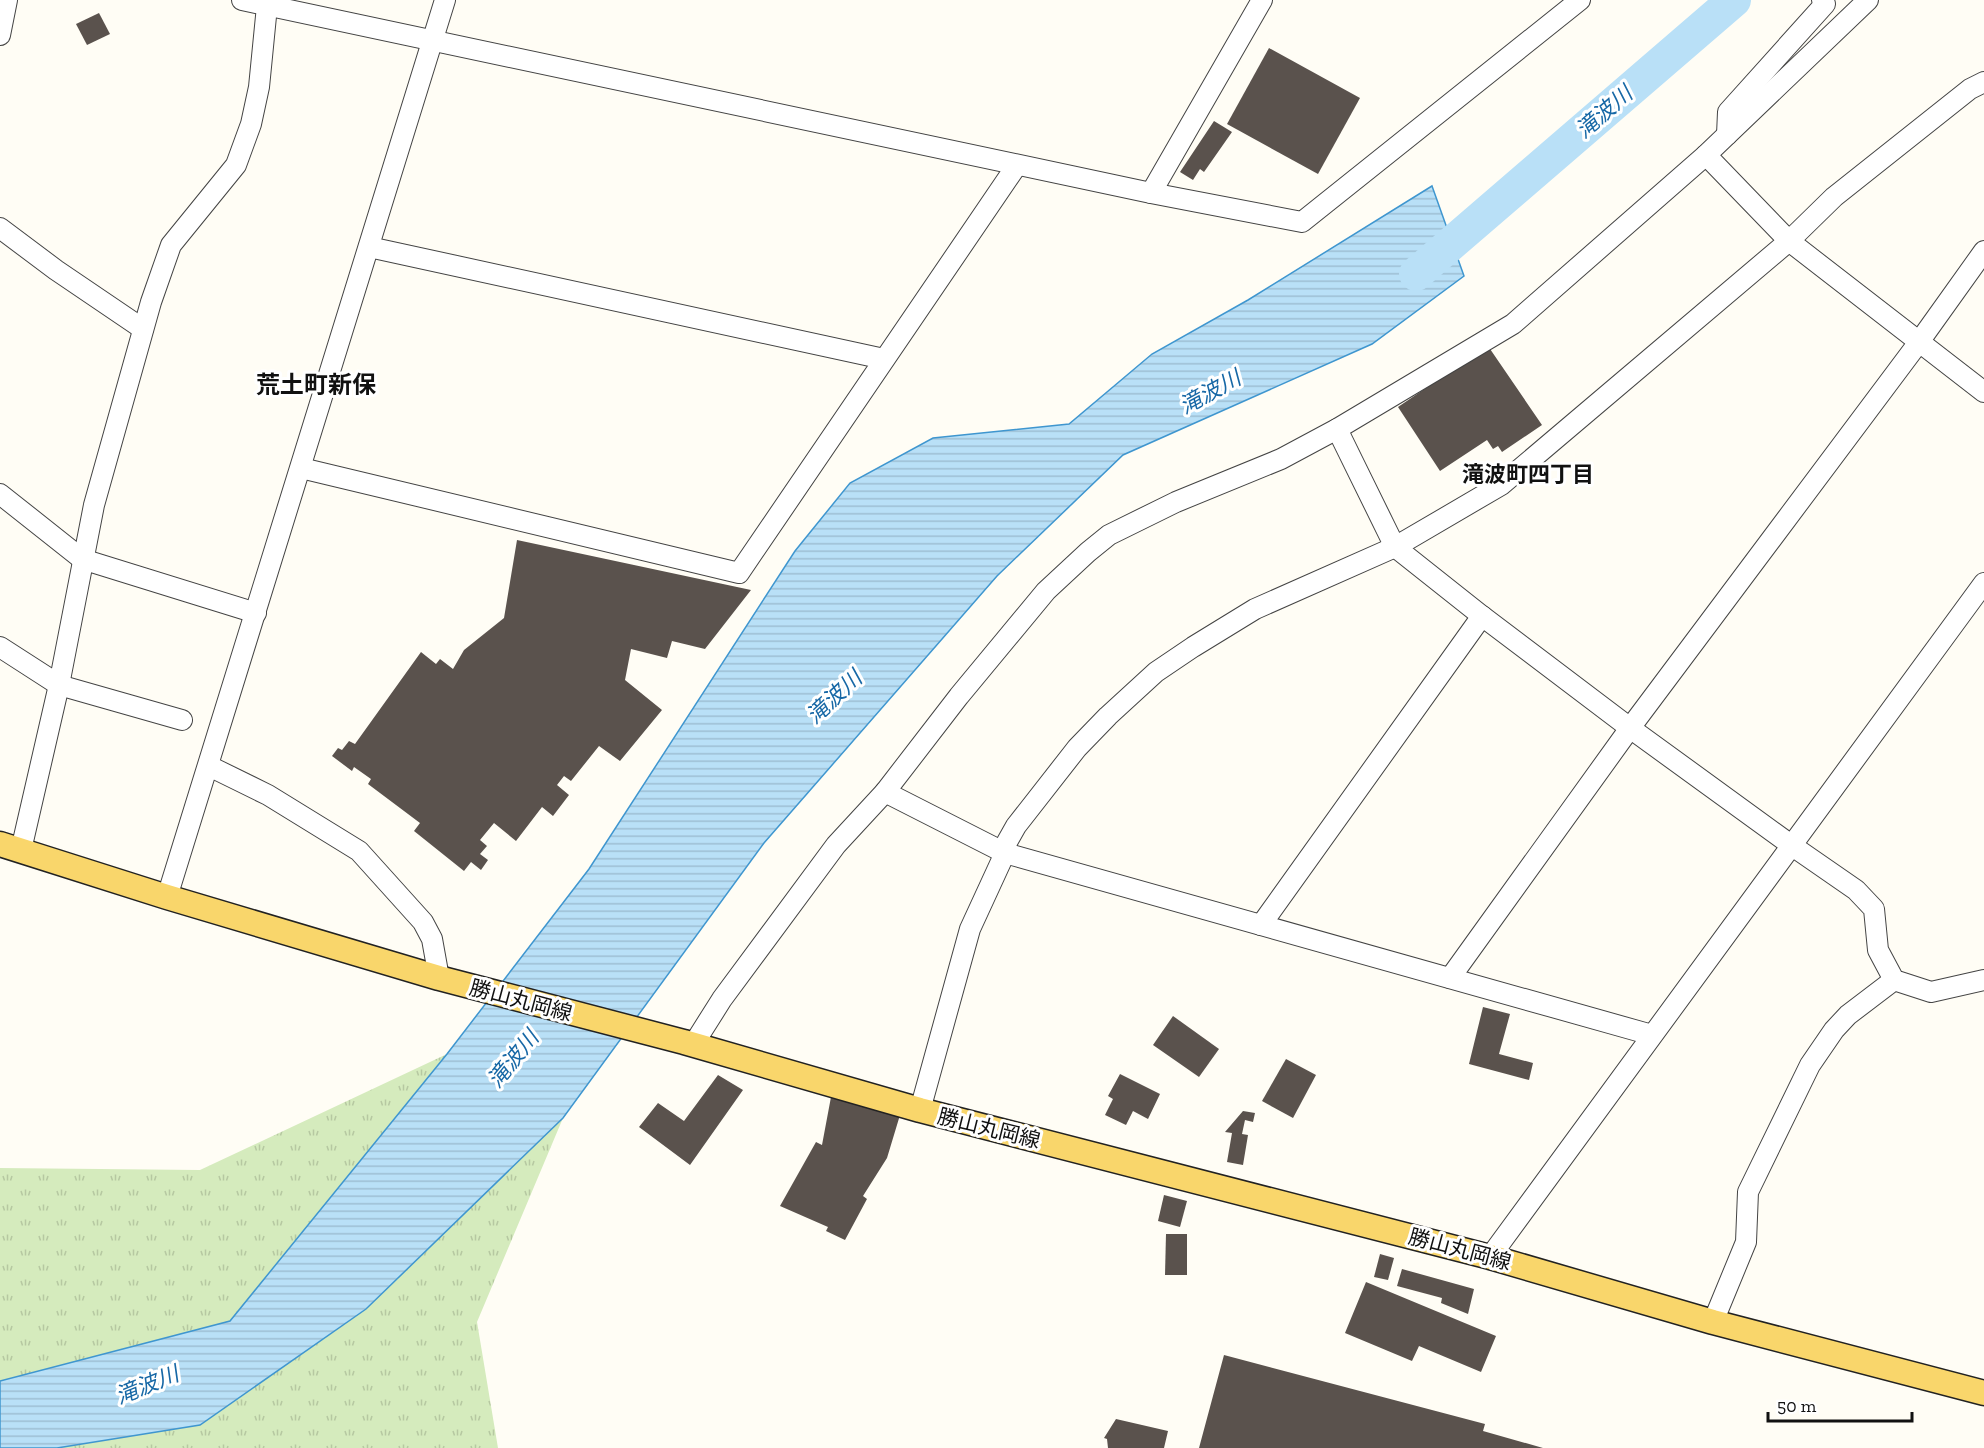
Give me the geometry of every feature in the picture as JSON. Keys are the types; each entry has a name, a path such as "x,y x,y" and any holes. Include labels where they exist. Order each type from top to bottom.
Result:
{"main road":[{"name":"勝山丸岡線","path":"10,847 167,897 482,990 689,1043 920,1110 1490,1257 1713,1322 1984,1393"}],"street":[{"path":"0,35 7,0"},
{"path":"242,0 1017,165 1302,222 1580,0"},
{"path":"167,897 445,0"},
{"path":"1151,193 1262,0"},
{"path":"689,1043 836,845 885,792 959,696 1046,591 1102,541 1109,535 1176,502 1281,459 1337,429 1513,324 1706,155 1868,0"},
{"path":"1727,135 1728,112 1823,2"},
{"path":"10,847 59,685 94,505 144,329 171,245 236,165 251,124 259,87 267,6"},
{"path":"920,1110 970,929 1005,853 1007,842 1016,826 1077,748 1108,716 1156,672 1255,609 1395,547 1501,485 1789,241 1834,197 1970,89 1984,82"},
{"path":"1706,155 1789,241 1984,392"},
{"path":"301,468 739,573 1017,165"},
{"path":"0,228 56,270 144,329"},
{"path":"369,247 885,359"},
{"path":"1450,978 1630,728 1919,342 1984,251"},
{"path":"1337,429 1395,547 1630,728 1856,890 1874,909 1878,950 1894,980 1931,992 1984,980"},
{"path":"0,494 82,558 256,613"},
{"path":"1490,1257 1984,583"},
{"path":"1261,925 1482,616"},
{"path":"0,647 59,685 182,720"},
{"path":"209,766 268,795 359,851 423,922 432,939 439,978"},
{"path":"885,792 1005,853 1652,1035"},
{"path":"1713,1322 1746,1242 1748,1191 1810,1065 1834,1030 1848,1015 1894,980"}],"green space":[{"path":"447,1054 230,1321 0,1381 0,1168 200,1170"},
{"path":"563,1118 477,1322 498,1448 57,1448 200,1425 366,1309"}],"water":[{"path":"1432,186 1464,276 1372,344 1123,455 997,576 764,843 563,1118 366,1309 200,1425 57,1448 0,1448 0,1381 230,1321 447,1054 589,869 795,551 850,483 933,438 1069,424 1152,354 1248,300"}],"building":[{"path":"99,13 110,34 87,45 76,24"},
{"path":"1269,48 1360,98 1318,174 1227,124"},
{"path":"1214,121 1232,132 1204,172 1200,169 1193,180 1180,172"},
{"path":"1488,346 1542,425 1502,452 1498,446 1493,449 1487,440 1440,471 1398,407"},
{"path":"517,540 751,590 705,649 672,641 667,658 631,649 625,680 662,710 620,761 599,746 571,781 564,776 557,785 569,795 553,816 542,807 516,841 494,823 480,840 487,846 480,854 488,860 481,870 471,862 464,871 414,831 420,823 368,784 371,779 354,767 352,771 332,756 338,748 342,750 349,741 355,744 421,652 436,664 440,659 453,669 464,650 504,618"},
{"path":"1483,1007 1510,1014 1499,1054 1533,1063 1529,1080 1469,1064"},
{"path":"1173,1016 1219,1049 1199,1077 1153,1045"},
{"path":"1286,1059 1316,1075 1293,1118 1262,1101"},
{"path":"1120,1074 1160,1094 1148,1119 1133,1111 1126,1125 1105,1115 1113,1099 1108,1096"},
{"path":"718,1075 743,1090 690,1165 639,1127 658,1103 684,1121"},
{"path":"831,1097 900,1115 887,1158 863,1196 867,1199 845,1240 826,1231 828,1227 780,1206 816,1142 822,1145"},
{"path":"1243,1111 1255,1113 1253,1122 1245,1120 1242,1134 1248,1135 1243,1165 1227,1162 1232,1133 1225,1132"},
{"path":"1164,1195 1187,1201 1180,1227 1158,1221"},
{"path":"1166,1234 1187,1234 1187,1275 1165,1275"},
{"path":"1380,1254 1394,1258 1388,1280 1374,1277"},
{"path":"1402,1269 1474,1289 1468,1314 1441,1303 1442,1298 1397,1286"},
{"path":"1366,1282 1496,1336 1481,1372 1419,1346 1412,1361 1345,1333"},
{"path":"1224,1355 1485,1424 1483,1431 1543,1448 1199,1448"},
{"path":"1116,1419 1168,1431 1164,1448 1108,1448 1107,1439 1104,1438"}],"waterway":[{"name":"滝波川","path":"1416,274 1734,0"}],"district":[{"name":"荒土町新保","path":"316,384"},
{"name":"滝波町四丁目","path":"1528,474"}]}
